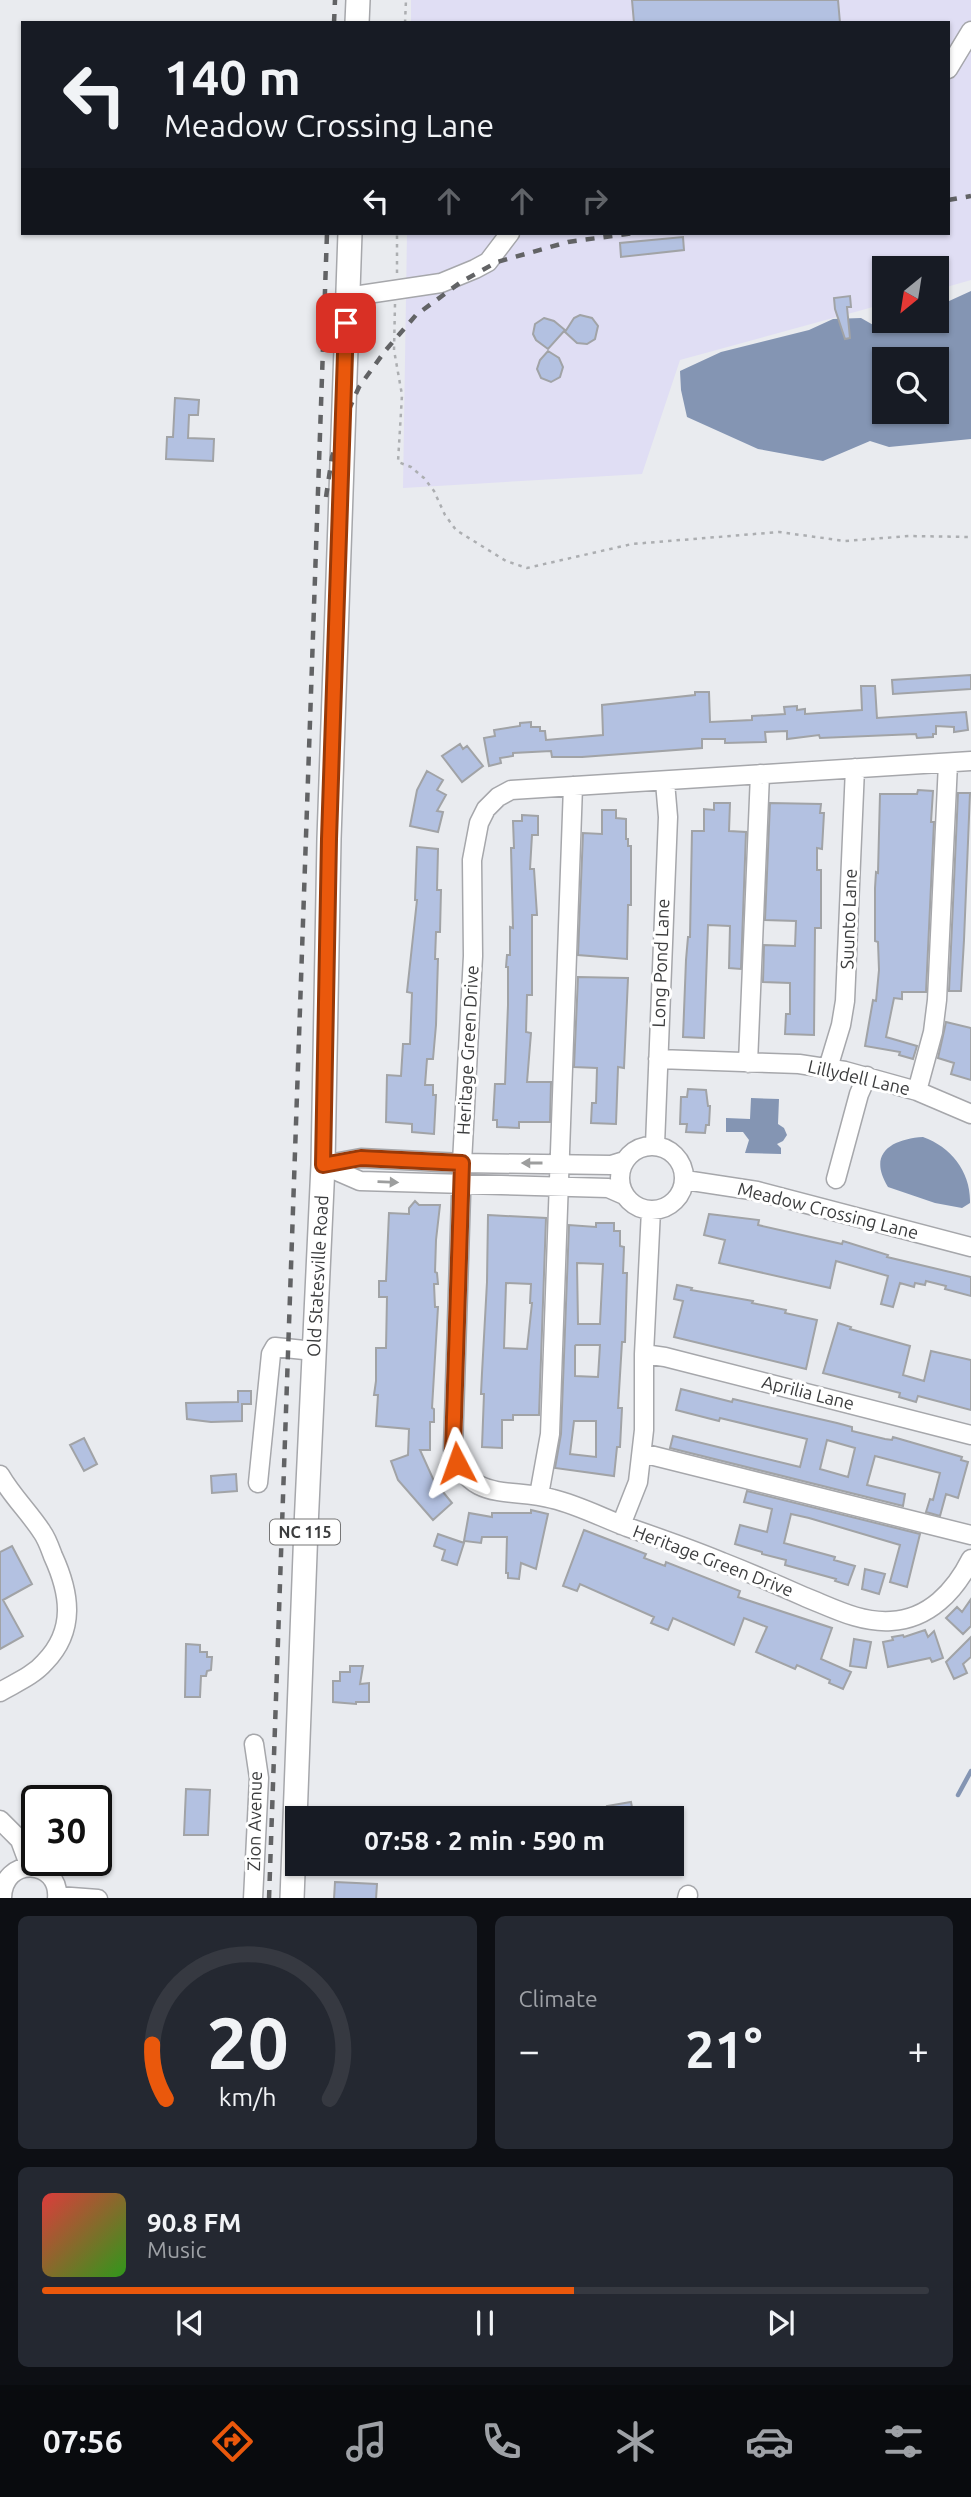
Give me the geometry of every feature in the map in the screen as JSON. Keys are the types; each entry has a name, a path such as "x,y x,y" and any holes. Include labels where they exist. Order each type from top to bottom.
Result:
{"main road":[{"path":"358,0 358,21"},
{"name":"Old Statesville Road","path":"292,1898 323,1165 329,839 350,235"}],"street":[{"path":"950,66 971,32"},
{"path":"347,297 396,292 441,283 475,270 496,254 509,235"},
{"name":"Heritage Green Drive","path":"971,761 511,790 498,797 486,809 479,823 472,860 473,956 461,1184 453,1449 457,1463 480,1487 495,1492 555,1499 720,1561 846,1614 870,1621 894,1621 912,1617 931,1608 948,1594 971,1559"},
{"path":"917,1091 933,1032 937,1000 948,763"},
{"name":"Suunto Lane","path":"828,1068 841,1026 845,1001 855,768"},
{"path":"748,1063 760,774"},
{"name":"Long Pond Lane","path":"655,1145 668,817 665,782"},
{"path":"538,1495 550,1434 573,786"},
{"name":"Lillydell Lane","path":"658,1059 799,1064 828,1068 917,1091 971,1114"},
{"path":"836,1179 859,1094 867,1076"},
{"path":"323,1165 360,1181 608,1188 624,1195 634,1204 651,1210 672,1203 681,1193 685,1180 683,1167 677,1156 655,1145 643,1146 632,1152 624,1161 620,1172 624,1195"},
{"path":"323,1165 361,1158 462,1163 611,1165 624,1161"},
{"name":"Meadow Crossing Lane","path":"685,1180 757,1191 971,1247"},
{"path":"621,1525 638,1482 642,1453 651,1210"},
{"path":"258,1483 271,1354 275,1348 314,1351"},
{"name":"Aprilia Lane","path":"644,1354 971,1434"},
{"path":"642,1453 971,1535"},
{"path":"0,1475 12,1495 43,1533 64,1580 68,1605 66,1625 46,1662 32,1674 0,1692"},
{"name":"Zion Avenue","path":"253,1898 259,1778 254,1744"},
{"path":"0,1820 10,1827 21,1843"},
{"path":"2,1898 5,1882 10,1875 21,1869"},
{"path":"51,1876 57,1897 78,1898"}],"path":[{"path":"405,21 406,0"},
{"path":"397,235 393,325 394,350 402,395 398,462 411,467 424,478 435,491 444,515 456,530 506,561 527,568 632,544 779,532 845,541 909,536 971,537"}],"shaded area":[{"path":"411,0 971,0 971,280 949,286 949,256 872,256 872,307 680,360 642,474 403,488 407,235 950,235 950,21 411,21"},
{"path":"971,291 971,439 889,447 870,441 823,461 758,449 687,417 680,371 721,352 809,330 833,319 861,318 872,324 872,333 949,333 949,301"},
{"path":"751,1098 779,1099 778,1124 784,1128 787,1135 777,1144 781,1148 781,1154 745,1153 749,1140 743,1132 726,1132 726,1118 750,1119"},
{"path":"923,1137 942,1147 957,1162 967,1181 970,1203 962,1208 935,1203 888,1187 880,1165 886,1150 902,1141"}],"building":[{"path":"632,0 838,0 840,21 634,21"},
{"path":"683,237 684,250 621,257 620,243"},
{"path":"850,296 851,307 847,307 850,338 845,339 834,298"},
{"path":"580,315 592,318 598,326 595,339 587,344 577,343 565,332 574,318"},
{"path":"544,318 554,321 565,330 548,349 536,340 533,334 535,324"},
{"path":"548,351 559,358 563,367 560,377 551,382 541,378 537,369 540,360"},
{"path":"175,398 199,400 198,415 189,415 188,438 214,439 213,461 166,459 167,437 173,437"},
{"path":"971,675 971,689 893,694 892,680"},
{"path":"861,686 875,686 877,718 966,712 968,730 954,732 954,727 936,726 936,734 933,734 933,737 917,738 916,734 820,738 819,735 787,739 787,731 765,732 766,742 725,743 725,739 702,739 702,748 582,757 552,757 551,751 513,753 513,756 500,758 501,763 489,766 484,738 495,736 494,730 531,722 531,727 540,727 540,731 545,731 546,740 603,735 602,705 695,695 695,692 709,692 710,722 752,720 752,716 785,714 784,707 797,706 797,710 805,709 805,714 862,710"},
{"path":"460,744 463,749 467,746 483,766 462,782 442,756"},
{"path":"427,771 443,780 437,790 446,795 437,811 443,812 438,832 410,826 417,790"},
{"path":"918,790 933,791 926,992 902,992 902,999 894,998 886,1037 917,1046 913,1059 899,1055 900,1052 865,1046 873,1000 876,1001 879,970 878,942 875,941 875,888 876,872 878,873 880,794 917,794"},
{"path":"958,793 970,793 964,940 961,991 949,991"},
{"path":"714,803 730,803 729,831 746,832 741,969 729,968 730,926 708,925 704,1038 683,1037 686,960 690,937 692,831 704,831 704,809 714,810"},
{"path":"770,803 821,804 820,813 824,813 822,849 817,848 817,870 821,870 821,928 815,928 814,1035 785,1034 786,1014 790,1014 790,983 763,982 764,945 795,946 796,921 765,920"},
{"path":"602,810 616,810 616,818 626,819 626,839 628,846 631,846 627,959 578,955 583,833 602,834"},
{"path":"522,815 538,816 538,835 532,835 530,869 534,869 537,915 532,915 532,995 527,995 526,1032 531,1033 527,1082 551,1082 550,1122 519,1122 519,1128 497,1127 497,1120 493,1120 495,1084 505,1084 508,1005 506,967 507,955 510,955 510,927 513,928 511,848 514,848 513,821 522,821"},
{"path":"417,847 438,849 437,890 441,890 440,932 436,932 435,959 438,959 436,1025 433,1059 427,1059 425,1085 433,1085 433,1095 436,1095 434,1134 412,1132 412,1124 386,1122 387,1075 401,1076 403,1044 410,1044 412,993 407,992 417,900"},
{"path":"578,977 628,978 624,1068 618,1067 616,1124 591,1123 592,1103 596,1103 597,1068 574,1067"},
{"path":"946,1022 971,1028 971,1080 951,1074 954,1063 938,1058"},
{"path":"688,1089 706,1090 710,1106 709,1125 706,1125 705,1133 686,1132 687,1124 680,1124 681,1097 687,1097"},
{"path":"415,1201 419,1205 440,1205 435,1272 438,1284 434,1284 435,1307 438,1307 432,1408 434,1422 430,1422 430,1450 420,1450 434,1481 452,1503 433,1520 398,1480 391,1461 408,1455 409,1429 376,1426 378,1395 374,1395 376,1348 386,1348 387,1297 379,1297 379,1281 386,1281 389,1213 409,1214 409,1208"},
{"path":"709,1214 759,1220 758,1225 842,1244 843,1241 888,1255 887,1257 971,1277 971,1296 926,1281 925,1285 915,1283 914,1287 900,1283 893,1307 881,1304 888,1276 836,1261 830,1288 719,1263 725,1240 704,1235"},
{"path":"488,1215 546,1218 539,1415 513,1415 513,1420 502,1420 502,1448 482,1447 484,1394 481,1394","holes":["506,1283 531,1284 532,1303 527,1349 504,1348"]},
{"path":"596,1223 614,1223 614,1231 620,1231 620,1246 624,1247 623,1273 627,1273 625,1342 622,1342 618,1408 622,1408 620,1447 617,1447 614,1476 555,1468 561,1434 569,1225 596,1227","holes":["577,1263 603,1264 600,1324 578,1324","600,1345 598,1377 575,1376 575,1346","574,1421 596,1421 596,1457 570,1454"]},
{"path":"677,1285 753,1301 752,1303 786,1310 785,1313 817,1320 806,1369 674,1337 683,1301 674,1299"},
{"path":"838,1323 910,1346 903,1375 924,1381 931,1351 971,1360 971,1410 918,1396 916,1402 899,1397 900,1393 823,1373"},
{"path":"681,1389 837,1423 852,1427 852,1431 885,1439 892,1440 893,1437 962,1457 961,1460 968,1462 958,1498 946,1494 940,1516 926,1512 930,1499 933,1500 940,1473 875,1456 867,1485 905,1494 903,1506 670,1448 673,1436 800,1467 807,1439 676,1410","holes":["827,1440 855,1448 848,1477 820,1469"]},
{"path":"238,1391 251,1391 251,1404 242,1404 242,1421 211,1422 187,1419 186,1403 238,1402"},
{"path":"84,1438 97,1464 84,1471 70,1445"},
{"path":"236,1474 237,1491 212,1493 211,1476"},
{"path":"747,1491 920,1534 907,1587 890,1582 900,1545 809,1518 791,1514 784,1543 835,1557 834,1560 855,1566 848,1585 785,1565 786,1560 735,1544 740,1525 767,1532 772,1509 744,1502"},
{"path":"531,1510 548,1514 536,1569 521,1563 519,1579 508,1578 506,1573 507,1537 482,1537 481,1543 464,1541 469,1513 492,1517 492,1513 531,1513"},
{"path":"584,1530 646,1554 644,1558 665,1566 666,1562 740,1591 738,1597 832,1628 821,1659 851,1672 843,1689 797,1665 795,1669 756,1652 767,1627 744,1618 734,1645 673,1618 668,1630 651,1623 654,1617 580,1584 577,1591 563,1586"},
{"path":"438,1534 464,1543 457,1565 442,1560 445,1550 434,1546"},
{"path":"12,1546 32,1584 3,1600 23,1636 0,1649 0,1552"},
{"path":"865,1569 885,1574 879,1594 862,1589"},
{"path":"971,1599 971,1626 963,1634 946,1618 957,1607 962,1612"},
{"path":"925,1630 928,1637 934,1631 943,1658 932,1662 930,1658 888,1667 883,1642 893,1640 892,1637 904,1637"},
{"path":"971,1637 971,1657 963,1664 967,1673 954,1679 946,1662"},
{"path":"854,1639 871,1642 866,1668 850,1666"},
{"path":"186,1644 200,1645 200,1652 207,1652 207,1657 212,1657 211,1670 207,1671 206,1676 201,1676 200,1697 185,1697"},
{"path":"350,1666 363,1666 360,1684 369,1683 369,1702 333,1702 333,1681 340,1681 340,1672 350,1672"},
{"path":"186,1789 210,1790 208,1835 184,1835"},
{"path":"631,1802 632,1806 607,1806"},
{"path":"335,1882 377,1884 376,1898 334,1898"}],"waterway":[{"path":"958,1795 971,1771"}],"railway":[{"path":"334,21 335,0"},
{"path":"950,200 971,196"},
{"path":"269,1898 327,235"},
{"path":"326,497 332,457 359,387 416,315 461,282 497,262 568,242 619,235"}],"route":[{"path":"346,323 329,839 323,1165 361,1158 462,1163 453,1449 457,1463"}]}
